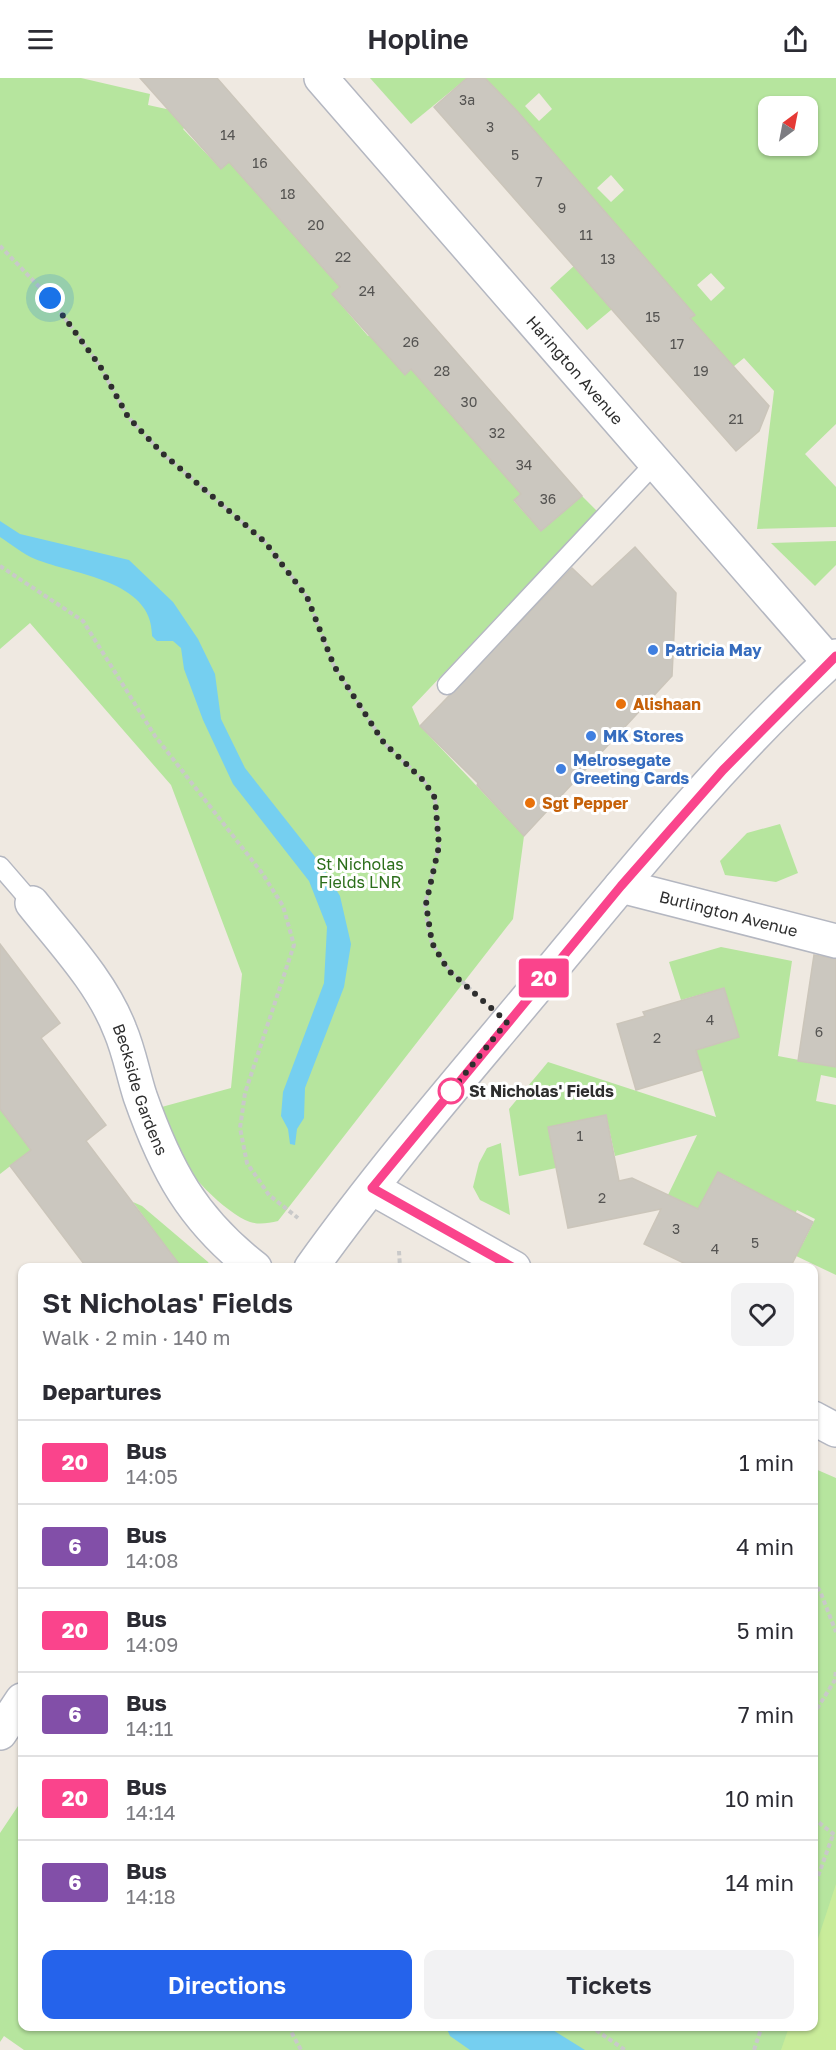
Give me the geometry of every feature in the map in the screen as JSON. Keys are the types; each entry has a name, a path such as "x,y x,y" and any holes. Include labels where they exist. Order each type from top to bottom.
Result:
{"street":[{"name":"Harington Avenue","path":"321,78 655,463 832,659"},
{"path":"320,1255 507,1022 621,886 723,770 832,659"},
{"name":"Burlington Avenue","path":"621,886 836,941"},
{"name":"Beckside Gardens","path":"32,903 98,990 120,1029 159,1148 194,1210 249,1263"},
{"path":"372,1188 505,1263"},
{"path":"818,1421 836,1430"},
{"path":"0,1733 18,1706"}],"lane":[{"path":"447,685 655,463"},
{"path":"0,866 32,903"}],"path":[{"path":"0,246 50,298 100,366 128,417 161,452 265,542 307,597 334,666 384,743 424,781 435,798 439,846 426,904 432,943 448,970 507,1022"},
{"path":"0,566 83,621 155,736 262,873 284,906 294,945 245,1093 240,1128 247,1163 269,1195 320,1255"},
{"path":"818,1588 836,1632"},
{"path":"818,1707 835,1680 836,1669"},
{"path":"818,1822 835,1835 818,1878"},
{"path":"291,2031 301,2050"},
{"path":"597,2031 625,2050"},
{"path":"753,2050 760,2031"}],"green space":[{"name":"St Nicholas Fields LNR","path":"0,78 81,78 150,94 148,105 189,114 188,124 183,129 221,169 229,162 340,287 332,294 368,336 371,335 404,374 412,369 521,494 514,501 541,531 582,496 597,511 412,707 420,726 524,836 513,919 278,1221 260,1224 250,1222 218,1201 196,1179 179,1157 158,1108 231,1088 242,974 171,785 30,623 0,649"},
{"path":"370,78 467,78 411,124"},
{"path":"485,78 836,78 836,424 805,454 836,487 836,527 757,529 774,391 744,358 733,367 653,275 587,330 550,288 575,265 499,93","holes":["539,93 552,109 539,121 525,106","611,175 624,190 611,202 597,188","711,273 725,288 711,301 697,285"]},
{"path":"836,541 836,565 815,586 771,543"},
{"path":"780,824 798,873 776,882 725,875 720,861 747,833"},
{"path":"721,947 792,961 778,1056 836,1067 836,1078 821,1075 816,1101 836,1105 836,1275 818,1266 818,1263 811,1263 668,1195 697,1135 615,1156 606,1115 548,1127 556,1168 519,1176 509,1109 548,1062 716,1117 696,1050 739,1037 724,988 681,1000 669,962","holes":["718,1172 736,1181 724,1205 706,1195","797,1210 815,1219 803,1243 785,1233"]},
{"path":"0,1109 31,1150 0,1174"},
{"path":"501,1143 510,1215 480,1200 473,1187 479,1163 487,1148"},
{"path":"133,1202 142,1206 209,1263 177,1262"},
{"path":"818,1470 836,1478 836,2050 24,2050 4,2036 0,2042 0,1833 18,1806 18,2031 818,2031"},
{"path":"836,1884 836,2050 781,2050 788,2031 818,2031 818,1939"}],"water":[{"path":"0,521 20,534 129,560 173,602 198,639 215,674 221,719 245,768 320,863 340,896 351,944 344,987 305,1088 304,1118 297,1129 295,1145 290,1144 288,1129 281,1116 283,1092 324,983 327,927 309,881 233,784 203,720 184,669 181,648 173,641 157,641 152,636 149,617 140,603 126,591 108,582 51,565 26,554 0,537"},
{"path":"448,2031 554,2031 585,2050 470,2050 450,2036"}],"building":[{"path":"140,78 217,78 582,496 541,531 514,500 521,494 411,369 405,375 332,294 340,287 229,162 221,169"},
{"path":"467,78 485,78 518,112 695,315 690,318 769,406 759,431 736,451 434,107"},
{"path":"635,547 676,593 672,676 524,836 477,785 478,783 420,726 572,568 592,587"},
{"path":"0,944 60,1023 41,1038 106,1125 86,1141 178,1263 83,1263 10,1166 31,1150 0,1109"},
{"path":"814,955 836,959 836,1067 798,1061"},
{"path":"724,988 739,1037 696,1050 702,1070 636,1090 617,1024 645,1016 643,1012"},
{"path":"606,1115 619,1181 632,1178 698,1209 718,1172 813,1222 792,1263 684,1263 644,1244 661,1209 568,1228 548,1127"}],"bus line":[{"name":"20","path":"505,1263 372,1188 621,886 723,770 767,723 836,656"}],"place":[{"name":"Patricia May","path":"653,650"},
{"name":"Alishaan","path":"621,704"},
{"name":"MK Stores","path":"591,736"},
{"name":"Melrosegate Greeting Cards","path":"561,769"},
{"name":"Sgt Pepper","path":"530,803"},
{"name":"St Nicholas' Fields","path":"451,1091"}],"route":[{"path":"50,298 100,366 128,417 161,452 265,542 307,597 334,666 384,743 424,781 435,798 439,846 426,904 428,929 432,943 448,970 507,1022 447,1096 451,1091"}]}
